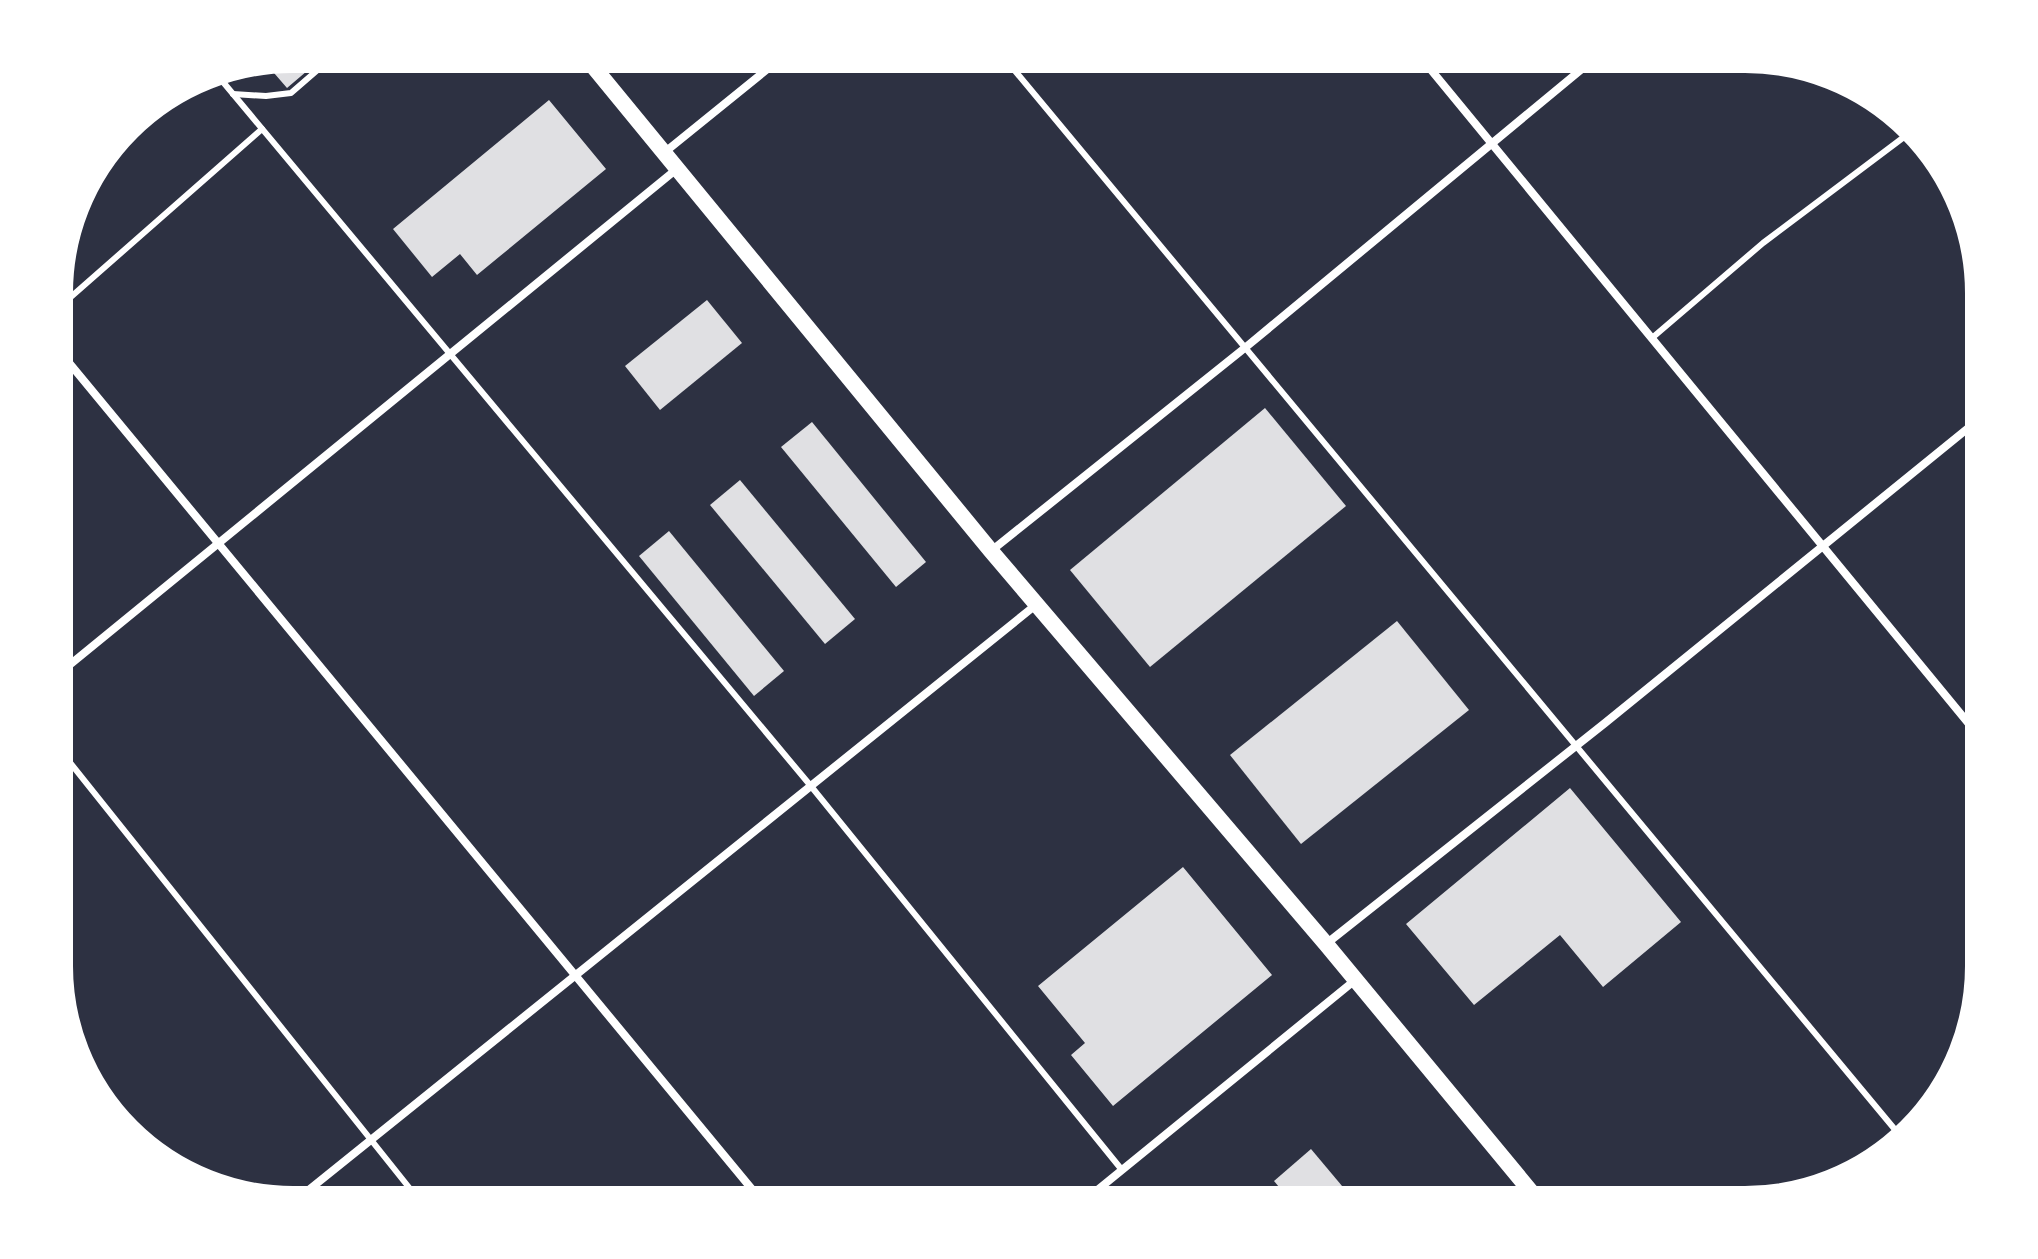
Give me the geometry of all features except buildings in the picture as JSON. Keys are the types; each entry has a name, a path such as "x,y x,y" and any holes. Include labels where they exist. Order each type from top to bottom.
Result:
{"main road":[{"path":"595,68 991,551 1326,944 1530,1191"}],"street":[{"path":"665,152 769,68"},
{"path":"1430,68 1970,725"},
{"path":"991,551 1246,347 1583,68"},
{"path":"68,666 678,168"},
{"path":"68,361 754,1191"},
{"path":"1326,944 1970,427"},
{"path":"307,1191 1038,603"},
{"path":"1096,1191 1354,981"}],"lane":[{"path":"233,94 266,96 291,93 320,68"},
{"path":"1013,68 1897,1131"},
{"path":"221,80 810,785 1122,1170"},
{"path":"68,299 262,129"},
{"path":"1652,338 1763,243 1905,136"},
{"path":"68,760 412,1191"}]}
